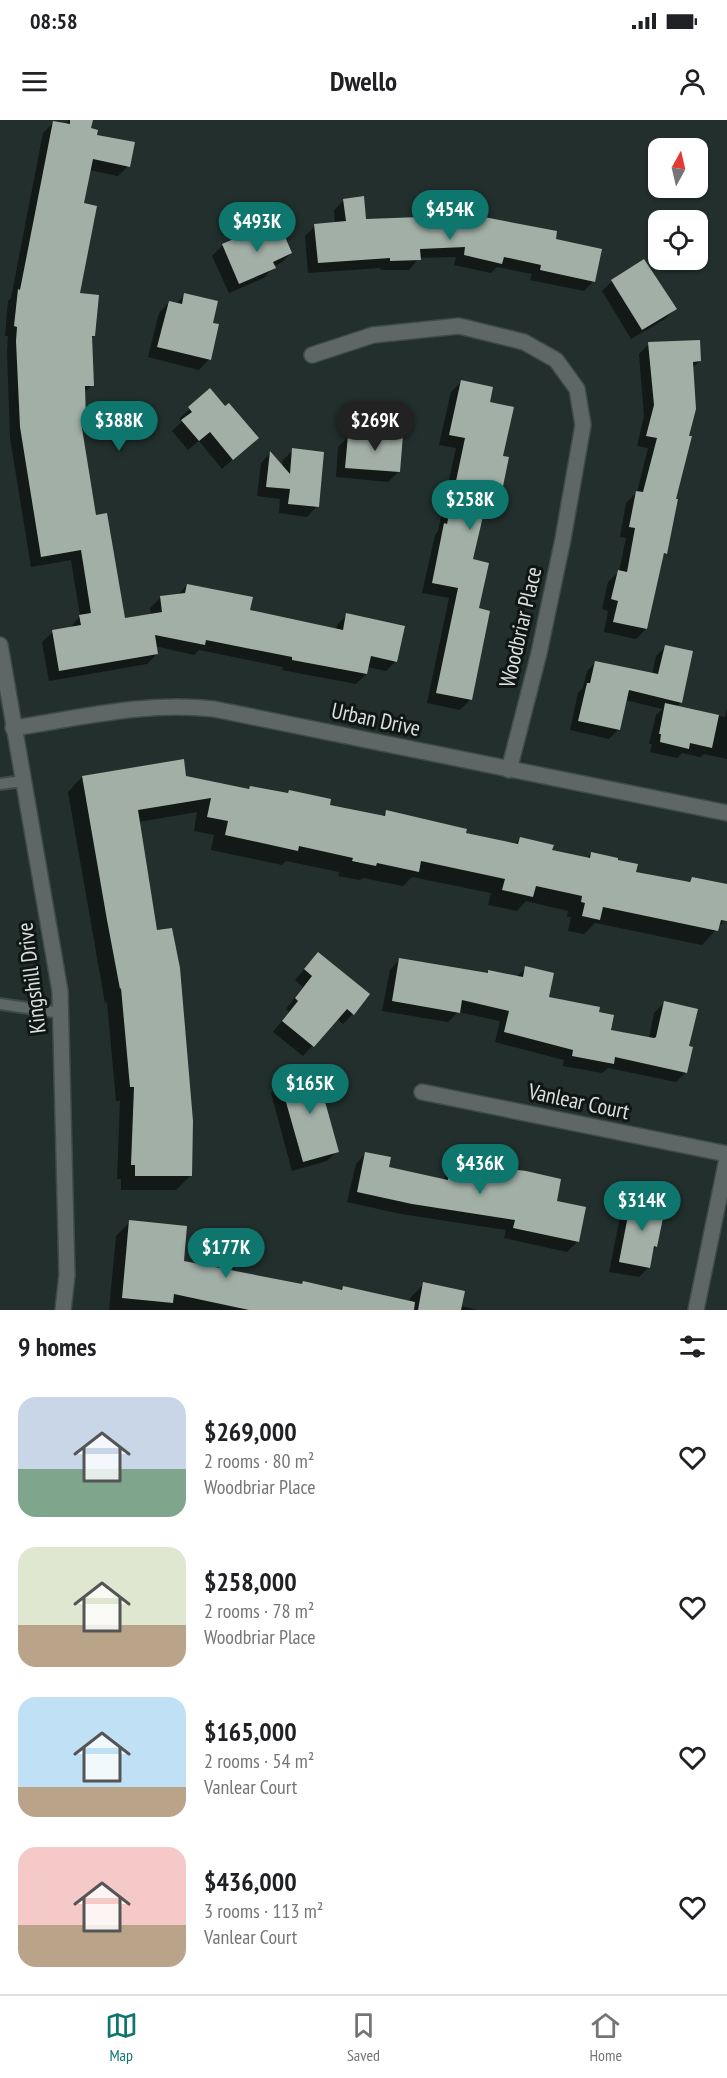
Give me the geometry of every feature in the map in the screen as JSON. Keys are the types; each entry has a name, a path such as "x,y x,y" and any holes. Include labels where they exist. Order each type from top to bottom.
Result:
{"street":[{"name":"Woodbriar Place","path":"312,355 373,335 459,326 524,342 556,360 577,389 583,425 563,539 539,653 509,770"},
{"name":"Kingshill Drive","path":"0,645 60,991 67,1275 63,1310"},
{"name":"Urban Drive","path":"13,728 139,709 192,707 727,813"},
{"name":"Vanlear Court","path":"422,1092 727,1154"},
{"path":"696,1310 727,1159"}],"lane":[{"path":"0,784 23,781"},
{"path":"0,1004 60,1013"}],"building":[{"path":"70,120 93,120 91,128 98,130 97,135 135,142 130,167 93,159 84,203 97,206 80,293 99,295 95,336 92,336 94,386 85,386 86,421 81,422 96,515 107,513 125,618 162,612 160,596 185,593 187,584 253,597 250,610 343,630 346,613 405,626 397,662 371,656 367,674 206,640 205,645 155,635 158,654 59,671 52,630 81,625 79,615 91,613 81,550 41,557 20,427 17,327 14,326 18,289 20,290 53,121 70,124"},
{"path":"364,196 366,219 447,216 447,210 557,231 556,239 602,249 595,282 540,270 541,265 504,257 502,264 464,255 465,247 420,249 421,260 390,261 390,258 318,263 314,224 346,221 343,199"},
{"path":"279,223 292,253 273,262 276,268 239,284 222,244 243,235 245,239"},
{"path":"644,259 648,270 651,270 677,309 642,330 611,280"},
{"path":"184,293 218,301 213,323 219,324 211,360 157,347 169,301 182,304"},
{"path":"700,340 701,361 693,362 696,409 689,436 692,436 676,499 678,499 667,554 664,553 647,629 613,622 618,601 611,599 618,570 627,572 635,528 629,527 636,491 643,492 657,438 646,436 654,405 648,342"},
{"path":"461,380 493,387 490,402 514,407 503,456 509,457 501,496 491,494 487,513 484,512 473,559 489,563 479,608 490,611 472,700 436,693 458,588 432,583 465,438 449,435"},
{"path":"210,388 225,406 229,403 259,438 233,460 210,432 199,441 181,420 192,412 188,407"},
{"path":"373,432 403,435 400,472 345,468 348,435 373,437"},
{"path":"292,448 324,452 319,507 288,504 290,489 266,487 270,451 290,474"},
{"path":"665,645 693,651 682,703 629,690 620,730 578,721 595,661 658,674"},
{"path":"665,703 719,715 712,748 690,743 689,749 660,742 661,734 659,734"},
{"path":"184,759 186,776 249,789 250,786 288,793 289,790 331,799 330,805 385,816 386,810 467,829 466,833 518,844 520,837 554,845 552,850 590,858 591,852 618,858 618,860 638,864 636,872 690,882 692,877 727,884 727,921 721,920 718,931 603,907 600,920 582,916 585,903 581,902 582,896 536,886 533,897 502,890 505,879 421,861 419,872 377,863 376,866 352,861 353,858 299,846 298,851 225,835 228,821 207,817 211,798 138,810 157,930 172,928 180,968 193,1121 192,1176 135,1176 135,1165 131,1165 134,1087 130,1087 121,988 82,776"},
{"path":"318,952 370,994 354,1015 347,1009 314,1047 282,1021 298,1001 295,998 312,976 304,969"},
{"path":"399,958 523,977 525,966 554,973 549,997 600,1007 599,1012 614,1015 611,1030 654,1038 664,1001 698,1009 689,1046 693,1047 687,1073 615,1057 614,1064 572,1056 573,1050 504,1032 509,1011 462,1000 460,1013 392,1001"},
{"path":"321,1070 328,1096 324,1098 339,1152 303,1162 280,1081"},
{"path":"365,1152 391,1157 389,1167 448,1180 449,1172 469,1175 470,1164 526,1171 561,1179 557,1201 586,1207 579,1242 513,1228 515,1220 412,1204 357,1192"},
{"path":"635,1197 664,1202 657,1247 654,1246 650,1268 619,1262 630,1205 633,1206"},
{"path":"129,1220 187,1226 184,1261 302,1284 303,1281 342,1290 343,1286 415,1302 414,1310 249,1310 174,1294 173,1303 122,1298"},
{"path":"423,1282 465,1291 461,1310 418,1310"}]}
